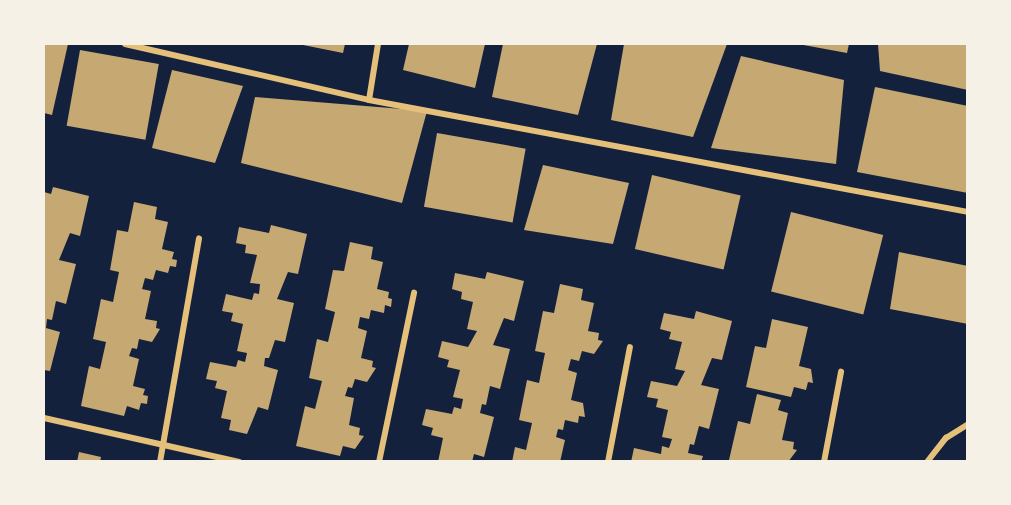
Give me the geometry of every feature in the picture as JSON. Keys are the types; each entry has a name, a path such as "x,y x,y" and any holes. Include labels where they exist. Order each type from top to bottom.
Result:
{"street":[{"path":"125,44 369,100 968,212"},
{"path":"369,100 378,44"},
{"path":"160,462 199,238"},
{"path":"379,462 414,294"},
{"path":"608,462 630,347"},
{"path":"824,462 841,372"},
{"path":"44,418 239,462"},
{"path":"927,462 946,438 968,423"}],"building":[{"path":"44,44 68,44 52,115 44,113"},
{"path":"303,44 345,44 343,53"},
{"path":"409,44 485,44 475,88 403,70"},
{"path":"503,44 597,44 578,115 492,97"},
{"path":"624,44 727,44 693,137 611,120"},
{"path":"798,44 849,44 847,53"},
{"path":"878,44 968,44 968,90 880,71"},
{"path":"80,50 159,64 145,140 67,126"},
{"path":"741,56 844,80 836,164 711,148"},
{"path":"172,70 243,86 215,163 152,148"},
{"path":"875,87 968,106 968,193 857,172"},
{"path":"255,97 427,111 402,203 241,163"},
{"path":"437,133 526,149 513,222 424,207"},
{"path":"543,165 629,183 613,244 524,230"},
{"path":"652,175 741,195 724,270 635,249"},
{"path":"53,187 89,196 80,236 70,233 59,260 76,264 66,304 56,301 52,320 47,319 46,328 60,332 50,371 44,370 44,192 51,194"},
{"path":"134,202 157,207 155,219 168,222 162,249 174,252 172,259 177,260 176,267 170,266 168,273 156,270 153,280 145,278 142,289 151,291 145,319 157,321 156,328 160,329 152,342 139,339 137,349 132,348 129,356 139,359 133,386 145,389 143,395 148,396 147,404 141,403 139,410 127,406 124,416 81,406 89,366 100,369 106,342 93,339 101,299 113,302 119,272 110,270 117,230 128,232"},
{"path":"791,212 883,235 863,315 771,292"},
{"path":"271,225 307,234 298,274 288,272 277,299 294,303 285,342 275,340 269,358 265,358 264,366 278,370 268,410 258,407 247,434 229,430 231,420 221,418 227,391 215,388 217,381 206,379 210,362 236,367 238,360 245,362 247,353 237,351 243,324 231,321 233,313 222,311 226,294 252,300 254,293 259,294 260,284 250,283 257,255 245,253 246,245 236,243 239,227 269,233"},
{"path":"350,242 373,247 371,259 383,262 377,289 389,292 388,298 392,299 391,307 385,305 384,313 371,310 369,319 360,317 358,328 367,331 361,358 373,361 372,367 376,368 367,382 355,379 352,388 348,387 345,396 354,398 349,425 360,428 359,435 364,436 355,449 343,446 340,456 296,446 305,406 315,409 322,381 309,378 317,339 328,342 335,312 325,309 333,270 344,271"},
{"path":"899,252 968,266 968,324 890,309"},
{"path":"487,272 524,281 514,321 504,318 493,345 510,349 500,389 490,386 486,405 482,404 480,413 494,417 484,457 474,454 472,462 438,462 443,438 431,435 433,428 422,425 426,409 452,414 454,407 461,409 463,399 453,397 460,370 447,367 449,360 438,357 442,341 468,347 477,331 467,329 473,302 461,299 462,292 452,289 455,273 485,279"},
{"path":"560,284 583,289 581,300 594,303 588,331 599,333 598,340 603,341 594,354 582,351 579,361 571,359 568,370 577,373 571,400 583,403 585,417 579,416 578,423 565,420 563,430 558,429 556,437 565,440 560,462 512,462 515,447 526,450 532,423 519,420 527,380 539,383 545,353 535,351 543,311 554,313"},
{"path":"696,311 732,321 722,360 712,358 701,385 719,389 709,429 699,426 694,445 690,444 688,453 703,456 701,462 631,462 634,448 661,454 662,446 669,448 672,439 662,437 668,410 656,407 658,399 647,397 651,381 677,386 685,371 675,369 682,342 669,339 671,332 660,329 664,313 694,319"},
{"path":"772,319 808,327 799,366 811,369 813,383 808,382 806,390 794,387 791,397 746,387 755,346 766,348"},
{"path":"757,394 781,400 778,410 788,413 782,440 794,442 793,449 797,450 788,462 729,460 738,421 750,424"},
{"path":"79,452 101,457 100,462 77,462"}]}
